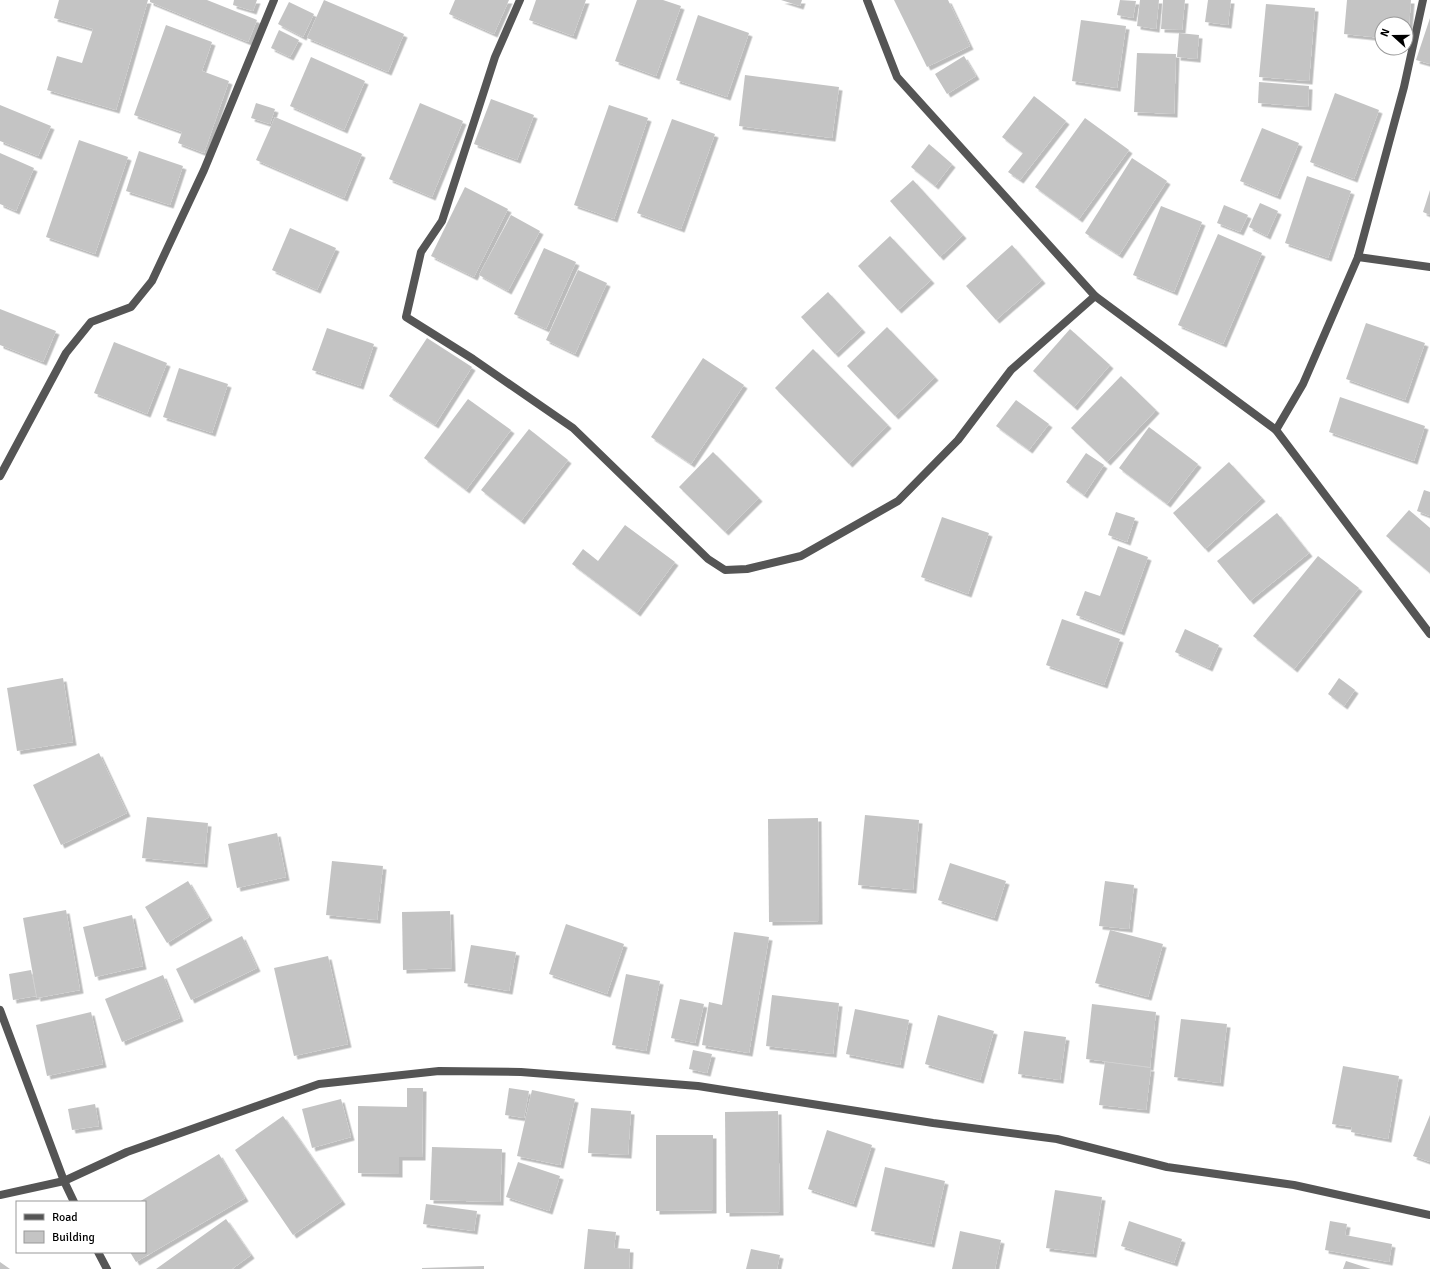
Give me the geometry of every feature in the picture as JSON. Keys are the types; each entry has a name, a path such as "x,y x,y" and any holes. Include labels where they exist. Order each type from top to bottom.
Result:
{"street":[{"path":"0,476 66,353 91,322 131,307 152,281 204,170 274,0"},
{"path":"520,0 495,57 442,221 421,252 406,317 473,359 573,428 708,559 725,570 747,569 801,556 898,501 958,440 1011,370 1095,296"},
{"path":"867,0 897,77 1095,296 1276,430 1430,634"},
{"path":"1276,430 1303,384 1358,257 1404,87 1423,0"},
{"path":"1358,257 1430,267"},
{"path":"0,1010 64,1180 74,1201"},
{"path":"0,1195 64,1180 127,1152 320,1084 439,1071 521,1072 698,1086 933,1123 1057,1139 1167,1167 1294,1185 1430,1214"},
{"path":"99,1253 107,1269"}],"building":[{"path":"59,0 148,0 116,110 47,90 57,56 82,63 93,29 54,18"},
{"path":"150,0 207,0 257,20 248,42 150,2"},
{"path":"234,0 257,0 253,11 233,5"},
{"path":"324,0 404,34 388,72 307,38"},
{"path":"455,0 509,0 494,34 449,14"},
{"path":"536,0 586,0 573,36 529,20"},
{"path":"637,0 663,0 681,6 656,76 615,61"},
{"path":"781,0 802,0 800,6"},
{"path":"894,0 948,0 970,46 927,67"},
{"path":"1120,0 1136,1 1133,18 1117,15"},
{"path":"1140,0 1159,0 1156,29 1137,26"},
{"path":"1163,0 1185,0 1182,30 1161,29"},
{"path":"1208,0 1231,0 1228,25 1205,22"},
{"path":"1347,0 1411,0 1410,16 1374,16 1374,37 1344,34"},
{"path":"289,2 314,14 303,37 278,24"},
{"path":"1266,4 1315,8 1309,81 1259,77"},
{"path":"698,15 749,33 727,97 676,80"},
{"path":"1430,18 1430,64 1416,60"},
{"path":"1081,20 1126,26 1117,88 1072,81"},
{"path":"166,25 212,42 202,71 229,81 204,153 178,143 182,132 134,115"},
{"path":"279,30 299,40 290,57 271,48"},
{"path":"1179,33 1199,35 1197,59 1177,57"},
{"path":"1137,53 1176,54 1174,114 1134,112"},
{"path":"964,56 976,76 947,94 935,74"},
{"path":"311,57 365,81 344,130 290,106"},
{"path":"745,75 839,87 832,138 739,126"},
{"path":"1259,82 1309,86 1308,107 1258,103"},
{"path":"1335,93 1379,110 1354,179 1310,162"},
{"path":"1034,96 1066,121 1020,180 1008,172 1023,153 1002,137"},
{"path":"491,99 534,115 517,160 474,144"},
{"path":"256,103 275,109 270,124 251,118"},
{"path":"420,103 463,121 432,197 389,179"},
{"path":"0,105 51,126 38,156 0,141"},
{"path":"609,105 648,118 614,219 574,205"},
{"path":"275,117 362,154 344,198 256,160"},
{"path":"1085,118 1129,150 1079,219 1035,187"},
{"path":"672,119 715,134 681,229 637,213"},
{"path":"1262,128 1299,143 1277,196 1240,181"},
{"path":"79,140 128,157 95,254 46,237"},
{"path":"929,144 952,164 935,186 911,167"},
{"path":"139,151 183,166 170,205 126,191"},
{"path":"0,153 34,168 16,211 0,204"},
{"path":"1132,158 1167,181 1119,255 1085,233"},
{"path":"1307,176 1351,191 1328,258 1285,243"},
{"path":"913,180 963,235 940,257 890,201"},
{"path":"465,187 508,209 474,277 431,256"},
{"path":"1430,190 1430,215 1423,212"},
{"path":"1260,203 1278,211 1267,236 1249,227"},
{"path":"1224,205 1248,215 1240,232 1217,223"},
{"path":"1161,206 1202,222 1174,292 1133,275"},
{"path":"511,215 540,231 508,291 479,275"},
{"path":"290,228 336,248 317,290 272,270"},
{"path":"1218,234 1262,253 1223,344 1178,325"},
{"path":"890,236 931,280 898,310 858,266"},
{"path":"1012,245 1042,280 996,320 966,286"},
{"path":"544,248 576,262 546,329 514,314"},
{"path":"578,270 607,283 575,354 546,340"},
{"path":"828,292 862,329 835,354 801,317"},
{"path":"0,309 56,331 43,362 0,345"},
{"path":"1366,323 1425,343 1405,400 1346,379"},
{"path":"887,327 935,377 895,416 847,366"},
{"path":"327,328 374,344 360,386 312,370"},
{"path":"1070,329 1110,365 1074,407 1033,371"},
{"path":"427,338 472,367 435,425 389,396"},
{"path":"114,342 167,363 147,414 94,393"},
{"path":"813,349 888,425 849,464 775,388"},
{"path":"703,358 744,385 691,464 651,437"},
{"path":"179,368 228,384 212,433 163,417"},
{"path":"1121,376 1156,410 1107,462 1071,428"},
{"path":"1340,397 1425,426 1414,461 1329,432"},
{"path":"468,399 511,430 466,490 424,458"},
{"path":"1016,400 1049,424 1029,450 996,426"},
{"path":"1149,427 1198,464 1167,504 1119,468"},
{"path":"529,429 568,460 521,521 481,490"},
{"path":"713,452 759,498 725,532 679,487"},
{"path":"1086,453 1104,465 1084,495 1066,482"},
{"path":"1229,462 1262,498 1205,549 1173,513"},
{"path":"1424,490 1430,492 1430,516 1417,511"},
{"path":"1409,510 1430,528 1430,573 1386,536"},
{"path":"1116,512 1135,518 1127,542 1108,535"},
{"path":"1277,513 1309,553 1250,601 1217,561"},
{"path":"942,517 989,533 968,594 921,577"},
{"path":"625,525 675,562 637,613 572,564 583,549 598,561"},
{"path":"1118,546 1148,557 1121,632 1076,615 1085,591 1100,596"},
{"path":"1318,556 1359,588 1294,669 1253,636"},
{"path":"1062,619 1120,639 1104,685 1046,665"},
{"path":"1185,629 1219,645 1209,668 1175,652"},
{"path":"63,678 73,742 17,751 7,688"},
{"path":"1339,678 1355,690 1344,706 1328,694"},
{"path":"99,753 127,813 61,845 33,785"},
{"path":"865,815 919,820 913,890 858,885"},
{"path":"147,817 208,823 204,864 142,858"},
{"path":"818,818 819,921 769,922 768,819"},
{"path":"277,833 286,877 237,888 228,844"},
{"path":"332,861 383,866 377,920 326,915"},
{"path":"950,863 1006,881 994,918 938,900"},
{"path":"188,881 209,917 167,943 145,907"},
{"path":"1105,881 1134,885 1129,929 1099,926"},
{"path":"66,910 80,990 37,998 23,918"},
{"path":"450,911 452,968 403,970 402,912"},
{"path":"132,915 143,966 95,977 83,927"},
{"path":"566,924 624,944 607,994 549,974"},
{"path":"1110,930 1163,944 1148,997 1095,983"},
{"path":"734,932 769,937 749,1053 702,1045 709,1002 722,1005"},
{"path":"242,936 257,968 191,1000 176,969"},
{"path":"471,945 516,952 509,991 464,983"},
{"path":"328,956 348,1044 294,1056 274,968"},
{"path":"31,970 36,996 13,1000 9,974"},
{"path":"626,974 660,981 646,1051 612,1045"},
{"path":"163,975 180,1018 122,1042 105,999"},
{"path":"772,995 839,1003 833,1054 766,1046"},
{"path":"680,999 704,1004 695,1043 671,1038"},
{"path":"1092,1004 1156,1012 1150,1067 1086,1059"},
{"path":"855,1009 909,1020 900,1065 846,1054"},
{"path":"91,1012 103,1064 47,1076 36,1025"},
{"path":"938,1015 994,1031 980,1080 925,1064"},
{"path":"1181,1019 1227,1024 1220,1083 1174,1077"},
{"path":"1024,1031 1066,1037 1060,1080 1018,1074"},
{"path":"693,1050 712,1054 707,1073 689,1069"},
{"path":"1105,1062 1151,1068 1146,1110 1099,1105"},
{"path":"1343,1066 1399,1076 1388,1139 1351,1132 1352,1127 1332,1124"},
{"path":"407,1088 423,1088 422,1157 399,1157 399,1174 358,1173 358,1106 407,1107"},
{"path":"509,1088 529,1091 524,1118 505,1115"},
{"path":"532,1090 575,1099 560,1165 517,1156"},
{"path":"341,1099 351,1137 312,1148 302,1109"},
{"path":"95,1104 99,1126 72,1130 68,1109"},
{"path":"591,1108 631,1111 628,1155 588,1153"},
{"path":"778,1111 780,1212 726,1213 725,1112"},
{"path":"1430,1115 1430,1162 1413,1156"},
{"path":"283,1116 342,1201 293,1235 235,1150"},
{"path":"827,1130 872,1145 853,1204 808,1189"},
{"path":"656,1135 713,1135 713,1210 656,1211"},
{"path":"432,1147 502,1149 500,1202 430,1200"},
{"path":"219,1154 245,1198 136,1262 131,1253 146,1253 146,1201 141,1201"},
{"path":"518,1162 560,1176 549,1211 506,1197"},
{"path":"885,1167 945,1181 931,1244 871,1231"},
{"path":"1055,1190 1102,1197 1093,1254 1046,1248"},
{"path":"426,1204 477,1211 474,1231 423,1224"},
{"path":"226,1219 251,1255 232,1269 156,1269"},
{"path":"1129,1221 1182,1239 1174,1263 1121,1246"},
{"path":"1330,1221 1347,1224 1345,1235 1392,1244 1389,1262 1325,1250"},
{"path":"588,1229 616,1232 614,1248 630,1249 629,1269 584,1269"},
{"path":"960,1231 1001,1240 995,1269 952,1269"},
{"path":"751,1249 780,1255 777,1269 746,1269"},
{"path":"1346,1261 1371,1269 1343,1269"},
{"path":"0,1262 10,1269 0,1269"},
{"path":"484,1266 484,1269 422,1269 422,1268"}]}
